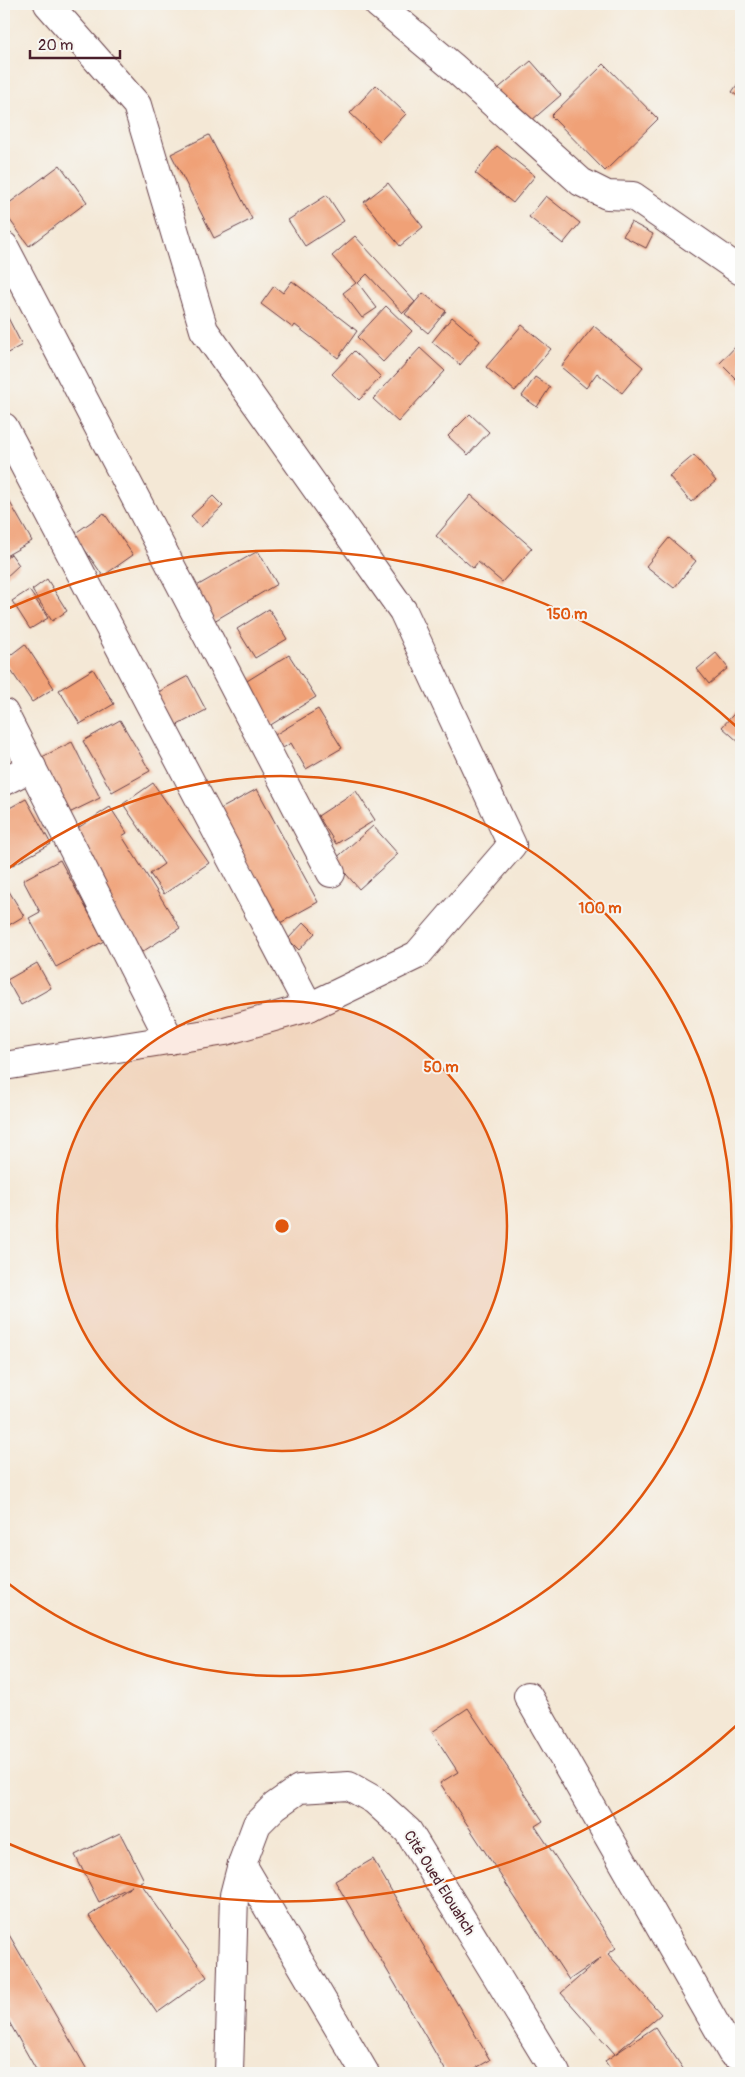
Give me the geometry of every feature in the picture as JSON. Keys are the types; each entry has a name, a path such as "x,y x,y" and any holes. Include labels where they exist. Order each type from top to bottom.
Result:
{"street":[{"path":"4,1066 225,1031 309,1007 417,955 512,845 403,611 204,330 137,105 48,4"},
{"path":"378,4 452,66 581,182 607,194 633,196 741,271"},
{"path":"4,246 331,873"},
{"path":"4,427 309,1007"},
{"path":"4,713 170,1040"},
{"path":"4,781 32,767"},
{"path":"528,1696 732,2053 741,2057"},
{"name":"Cité Oued Elouahch","path":"229,2073 234,1894 242,1864 257,1824 276,1806 299,1790 349,1786 374,1800 408,1831 556,2073"},
{"path":"242,1864 365,2073"}],"building":[{"path":"741,45 741,56 736,51"},
{"path":"531,61 561,95 524,127 494,92"},
{"path":"604,64 658,119 605,171 551,116"},
{"path":"741,79 741,99 732,92"},
{"path":"376,85 406,114 380,141 350,113"},
{"path":"209,135 252,219 214,238 171,154"},
{"path":"497,146 535,176 513,203 475,173"},
{"path":"60,165 87,202 29,246 4,212 4,207"},
{"path":"388,183 423,227 400,246 364,202"},
{"path":"327,195 344,221 305,246 288,220"},
{"path":"546,196 580,223 563,244 529,217"},
{"path":"631,222 653,234 646,248 623,236"},
{"path":"355,236 415,302 403,313 367,274 358,283 377,308 362,318 343,293 356,283 332,256"},
{"path":"292,281 357,331 338,358 295,325 293,328 261,304 274,286 283,293"},
{"path":"423,293 446,311 428,333 405,314"},
{"path":"386,306 412,331 383,362 357,337"},
{"path":"4,310 22,345 4,355"},
{"path":"452,317 480,341 460,365 432,342"},
{"path":"522,325 551,349 515,391 486,367"},
{"path":"594,326 643,367 622,393 597,373 586,388 561,367"},
{"path":"738,344 741,347 741,384 720,363"},
{"path":"420,348 445,371 398,422 373,399"},
{"path":"354,351 381,377 359,400 332,374"},
{"path":"535,377 550,387 537,407 522,396"},
{"path":"470,414 489,432 468,455 448,436"},
{"path":"694,455 716,481 691,502 669,476"},
{"path":"4,492 32,541 4,557"},
{"path":"471,495 532,548 502,582 478,562 473,568 436,536"},
{"path":"213,496 223,506 201,527 191,516"},
{"path":"104,513 133,555 103,576 74,534"},
{"path":"669,538 696,561 674,588 646,566"},
{"path":"258,551 277,584 214,621 195,587"},
{"path":"11,554 19,565 4,579 4,560"},
{"path":"47,579 67,611 52,621 32,590"},
{"path":"29,590 48,618 30,629 12,601"},
{"path":"269,609 287,639 255,658 237,629"},
{"path":"25,644 54,688 32,702 4,660"},
{"path":"716,653 728,668 709,684 697,669"},
{"path":"289,655 316,697 269,726 242,684"},
{"path":"93,669 114,704 80,724 59,690"},
{"path":"188,676 206,710 168,730 151,696"},
{"path":"741,706 741,744 722,727"},
{"path":"318,709 342,748 306,769 291,743 275,753 268,739"},
{"path":"120,720 150,771 112,792 83,741"},
{"path":"72,742 100,798 65,815 36,760"},
{"path":"153,783 209,863 164,894 150,874 164,864 123,804"},
{"path":"257,789 318,902 280,923 259,884 215,812"},
{"path":"356,791 375,820 336,844 318,816"},
{"path":"26,799 51,844 7,868 4,862 4,811"},
{"path":"110,807 127,833 122,836 180,928 142,952 116,913 70,833"},
{"path":"373,826 398,854 359,889 334,860"},
{"path":"60,860 104,941 56,967 29,918 40,912 23,880"},
{"path":"4,883 24,916 4,928"},
{"path":"304,922 315,933 299,950 288,939"},
{"path":"37,963 51,988 21,1005 7,980"},
{"path":"468,1708 543,1821 535,1826 616,1948 608,1954 661,2014 615,2054 561,1993 601,1958 569,1980 440,1783 458,1772 432,1732"},
{"path":"120,1833 144,1880 140,1882 207,1977 157,2013 89,1916 132,1886 99,1902 75,1855"},
{"path":"373,1859 490,2060 467,2073 447,2073 335,1881"},
{"path":"4,1926 89,2073 38,2073 4,2013"},
{"path":"655,2027 686,2073 613,2073 605,2061"}]}
